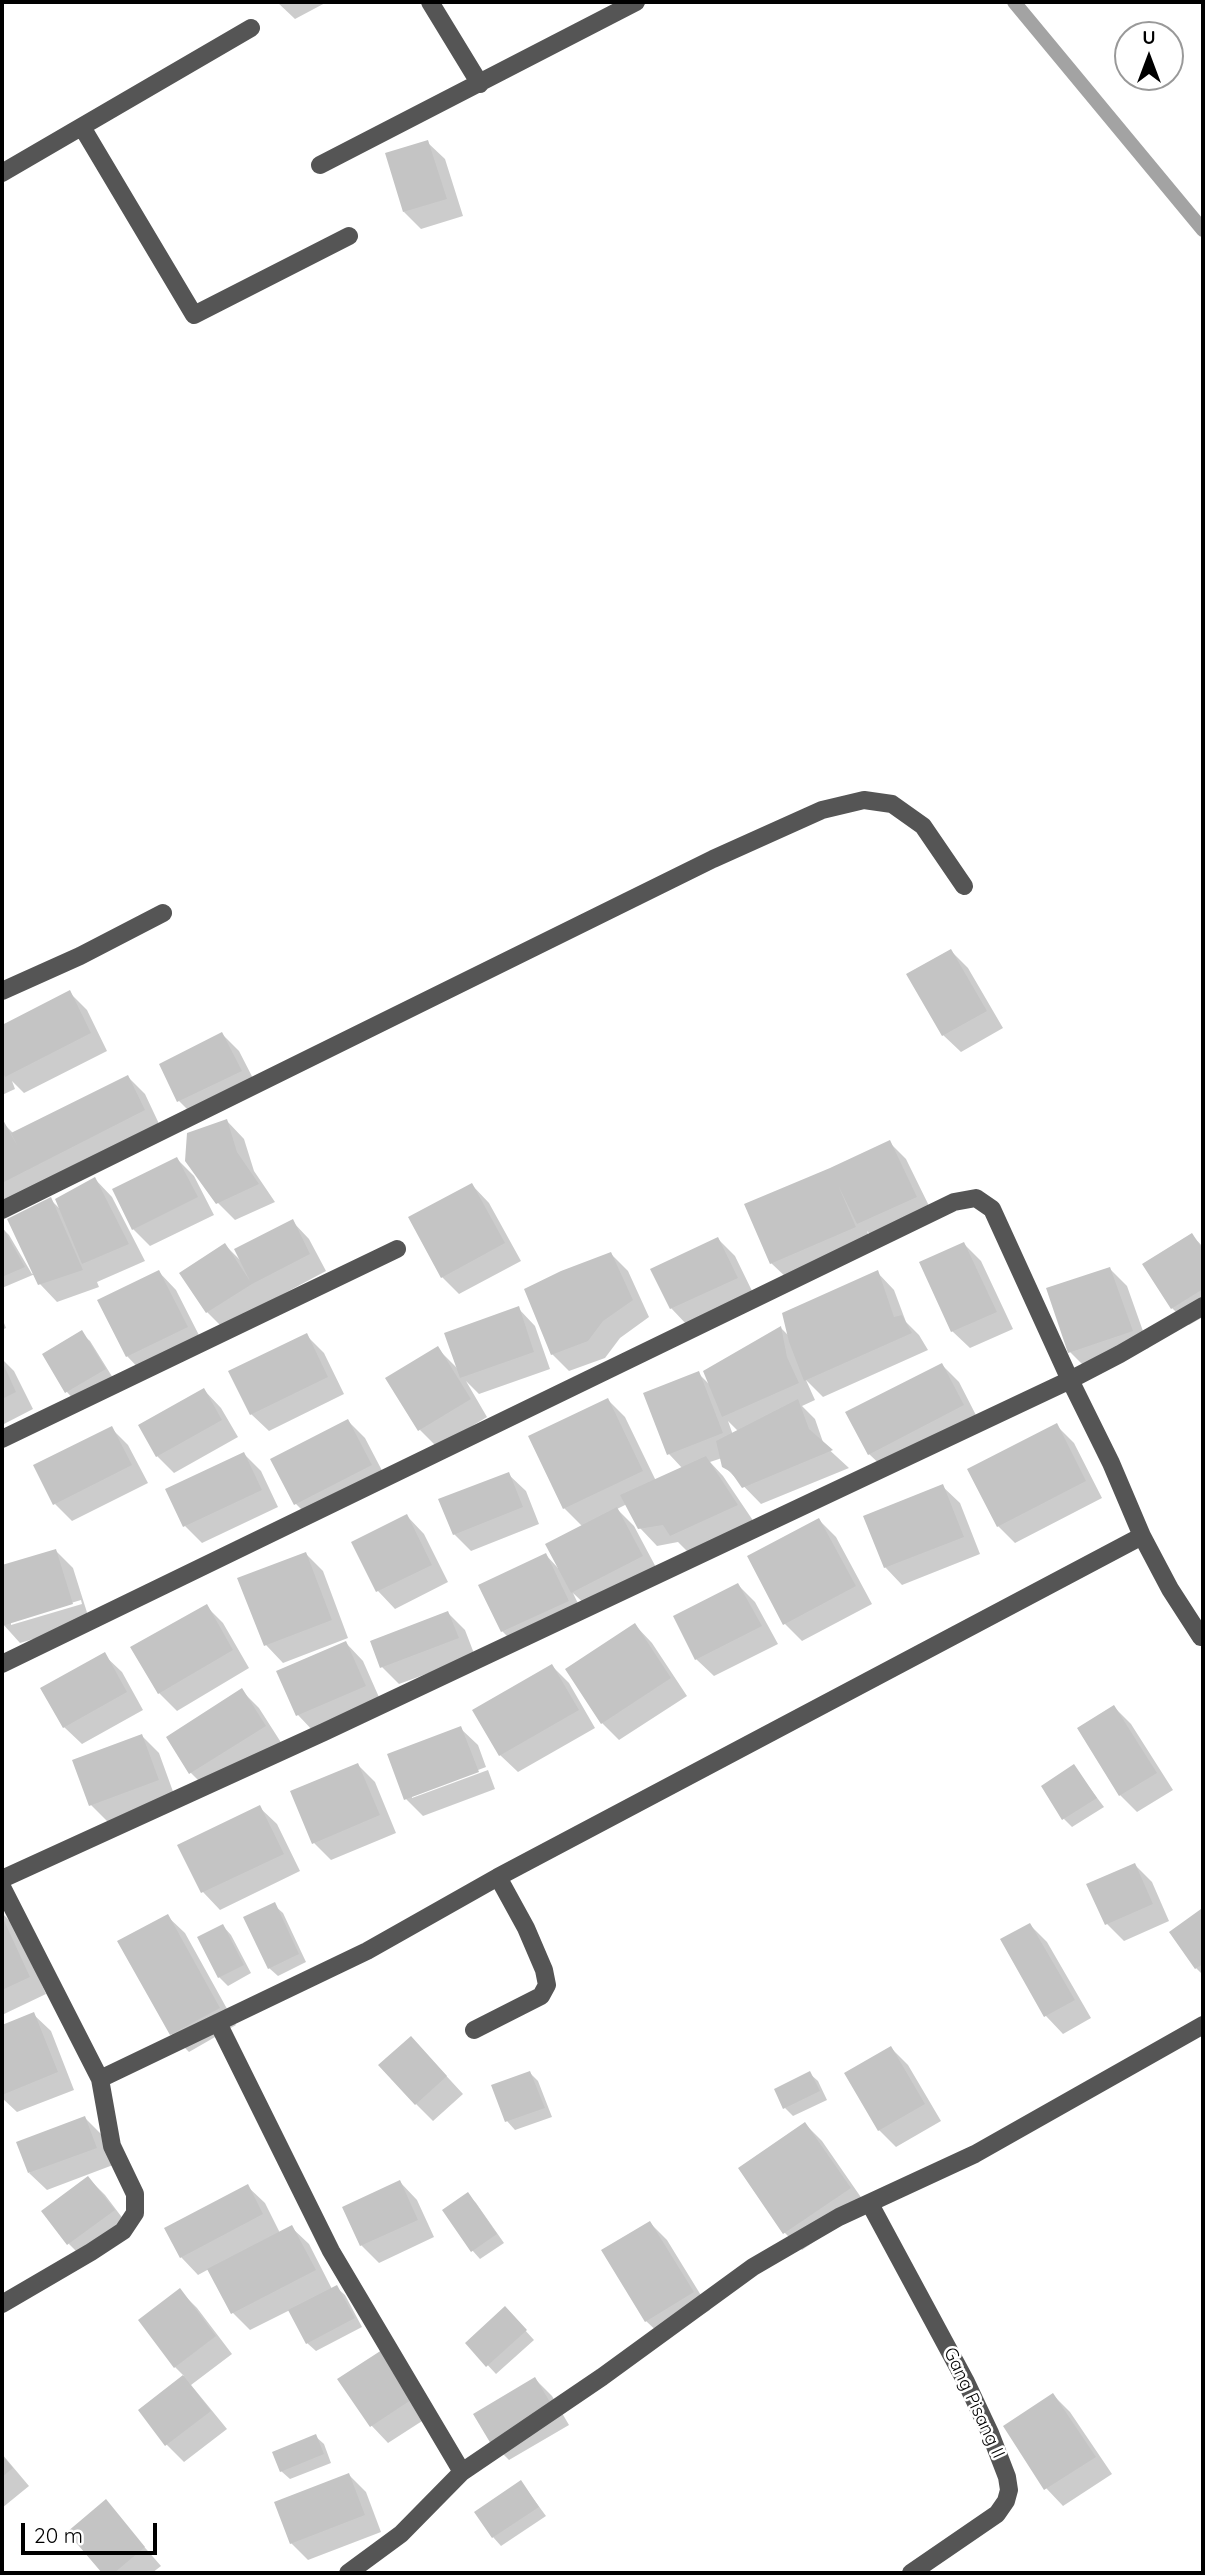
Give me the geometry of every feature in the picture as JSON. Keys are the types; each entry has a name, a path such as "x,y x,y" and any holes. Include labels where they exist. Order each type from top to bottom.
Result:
{"street":[{"path":"430,2 480,84"},
{"path":"320,165 636,2"},
{"path":"2,173 251,29"},
{"path":"82,127 194,315 349,236"},
{"path":"2,1210 713,859 821,810 864,800 892,804 923,826 964,886"},
{"path":"2,991 80,956 163,913"},
{"path":"2,1664 954,1202 976,1198 992,1209 1111,1463 1142,1536 1170,1589 1201,1637"},
{"path":"2,1439 397,1248"},
{"path":"2,1879 312,1738 1070,1380 1203,1306"},
{"path":"100,2079 367,1951 498,1877 1142,1536"},
{"path":"474,2030 541,1996 547,1985 544,1970 526,1928 498,1877"},
{"path":"2,1887 100,2079 112,2147 135,2194 135,2213 123,2231 2,2304"},
{"path":"219,2023 331,2251 462,2472"},
{"path":"348,2573 401,2534 462,2472 602,2377 753,2267 839,2217 975,2154 1203,2025"},
{"name":"Gang Pisang II","path":"870,2204 916,2293 954,2358 990,2433 1007,2477 1009,2490 1006,2501 997,2514 911,2573"}],"building":[{"path":"428,140 447,199 403,212 385,153"},
{"path":"951,949 987,1011 942,1036 906,974"},
{"path":"70,990 91,1033 5,1077 2,1070 2,1025"},
{"path":"222,1032 242,1071 177,1102 159,1064"},
{"path":"128,1075 145,1110 2,1183 2,1118 18,1147 11,1133"},
{"path":"227,1119 237,1152 259,1184 216,1204 185,1161 187,1133"},
{"path":"890,1140 917,1197 857,1224 838,1185 856,1227 770,1264 744,1204"},
{"path":"177,1157 198,1197 132,1230 112,1189"},
{"path":"95,1177 129,1244 82,1264 55,1199"},
{"path":"472,1183 505,1243 441,1278 408,1217"},
{"path":"51,1197 83,1270 38,1285 7,1219"},
{"path":"293,1219 310,1254 252,1284 206,1313 179,1273 225,1243 250,1281 234,1249"},
{"path":"2,1226 25,1267 2,1277"},
{"path":"1192,1233 1203,1250 1203,1289 1171,1309 1142,1264"},
{"path":"718,1237 738,1278 670,1309 650,1269"},
{"path":"964,1242 997,1312 951,1332 919,1262"},
{"path":"611,1252 633,1300 603,1321 588,1341 551,1355 524,1289"},
{"path":"1110,1267 1133,1331 1068,1353 1046,1288"},
{"path":"159,1270 188,1327 126,1357 97,1300"},
{"path":"878,1270 894,1317 902,1315 912,1333 804,1381 789,1342 782,1313"},
{"path":"519,1306 534,1352 460,1378 444,1333"},
{"path":"781,1326 787,1357 799,1383 722,1417 703,1371"},
{"path":"82,1330 106,1369 65,1393 42,1354"},
{"path":"307,1333 328,1377 250,1415 228,1371"},
{"path":"438,1346 471,1399 418,1431 385,1378"},
{"path":"2,1361 16,1392 2,1399"},
{"path":"942,1363 964,1405 868,1455 845,1412"},
{"path":"699,1371 723,1433 667,1455 643,1393"},
{"path":"204,1388 222,1420 156,1457 138,1425"},
{"path":"608,1398 643,1471 563,1509 528,1436"},
{"path":"798,1399 809,1429 833,1450 742,1488 731,1472 722,1467 716,1441"},
{"path":"348,1419 372,1465 294,1505 270,1459"},
{"path":"1057,1423 1086,1481 997,1527 967,1469"},
{"path":"112,1426 132,1465 53,1505 33,1465"},
{"path":"244,1452 262,1490 183,1527 165,1489"},
{"path":"706,1456 738,1505 670,1536 663,1525 638,1529 620,1495"},
{"path":"509,1472 523,1507 453,1535 438,1499"},
{"path":"943,1484 964,1537 884,1568 863,1516"},
{"path":"617,1507 643,1556 571,1593 545,1544"},
{"path":"407,1514 432,1565 376,1592 351,1542"},
{"path":"819,1518 856,1586 783,1625 747,1556"},
{"path":"56,1549 73,1604 2,1626 2,1565"},
{"path":"306,1552 332,1620 264,1646 237,1578"},
{"path":"546,1553 569,1601 501,1632 478,1585"},
{"path":"738,1583 762,1626 695,1660 673,1616"},
{"path":"207,1604 233,1650 158,1694 130,1647"},
{"path":"448,1611 459,1638 380,1668 370,1641"},
{"path":"635,1623 671,1678 601,1724 565,1669"},
{"path":"346,1641 366,1686 296,1716 276,1671"},
{"path":"105,1652 127,1692 63,1728 40,1688"},
{"path":"552,1664 579,1710 499,1756 472,1710"},
{"path":"242,1688 266,1726 189,1774 166,1737"},
{"path":"1114,1705 1157,1773 1119,1796 1077,1728"},
{"path":"461,1726 479,1772 404,1800 387,1754"},
{"path":"142,1734 159,1780 89,1806 72,1760"},
{"path":"358,1763 380,1815 312,1844 290,1791"},
{"path":"1074,1764 1097,1798 1062,1820 1041,1786"},
{"path":"260,1805 284,1854 201,1893 177,1845"},
{"path":"1135,1863 1153,1904 1105,1925 1086,1884"},
{"path":"275,1902 299,1954 268,1969 243,1917"},
{"path":"1201,1909 1203,1964 1195,1969 1169,1932"},
{"path":"168,1914 220,2008 170,2035 117,1941"},
{"path":"2,1916 30,1977 2,1990"},
{"path":"1030,1923 1075,2000 1044,2017 1000,1939"},
{"path":"223,1924 244,1965 218,1978 197,1937"},
{"path":"34,2012 58,2072 2,2095 2,2025"},
{"path":"411,2036 447,2076 415,2105 378,2065"},
{"path":"891,2046 925,2104 878,2131 844,2073"},
{"path":"530,2071 545,2108 505,2122 491,2085"},
{"path":"810,2071 820,2091 783,2109 774,2089"},
{"path":"85,2116 97,2148 28,2173 16,2142"},
{"path":"805,2122 851,2188 783,2234 738,2168"},
{"path":"88,2176 115,2210 67,2245 41,2211"},
{"path":"400,2180 418,2220 360,2246 342,2207"},
{"path":"248,2184 263,2214 180,2258 164,2228"},
{"path":"468,2192 497,2234 471,2252 442,2210"},
{"path":"650,2221 694,2292 645,2322 601,2250"},
{"path":"292,2225 316,2270 231,2314 207,2269"},
{"path":"337,2285 355,2318 306,2344 288,2310"},
{"path":"180,2288 216,2336 174,2368 138,2320"},
{"path":"505,2306 527,2330 486,2367 465,2343"},
{"path":"385,2348 417,2396 370,2427 337,2379"},
{"path":"183,2375 211,2411 165,2446 138,2410"},
{"path":"535,2377 553,2407 491,2444 473,2414"},
{"path":"1053,2393 1096,2457 1044,2490 1003,2426"},
{"path":"316,2434 324,2454 280,2472 272,2452"},
{"path":"2,2455 13,2468 2,2477"},
{"path":"349,2473 365,2515 290,2544 274,2502"},
{"path":"521,2480 539,2507 492,2538 474,2512"},
{"path":"106,2499 145,2547 114,2573 102,2573 67,2532"}],"waterway":[{"path":"1014,2 1203,230"}]}
